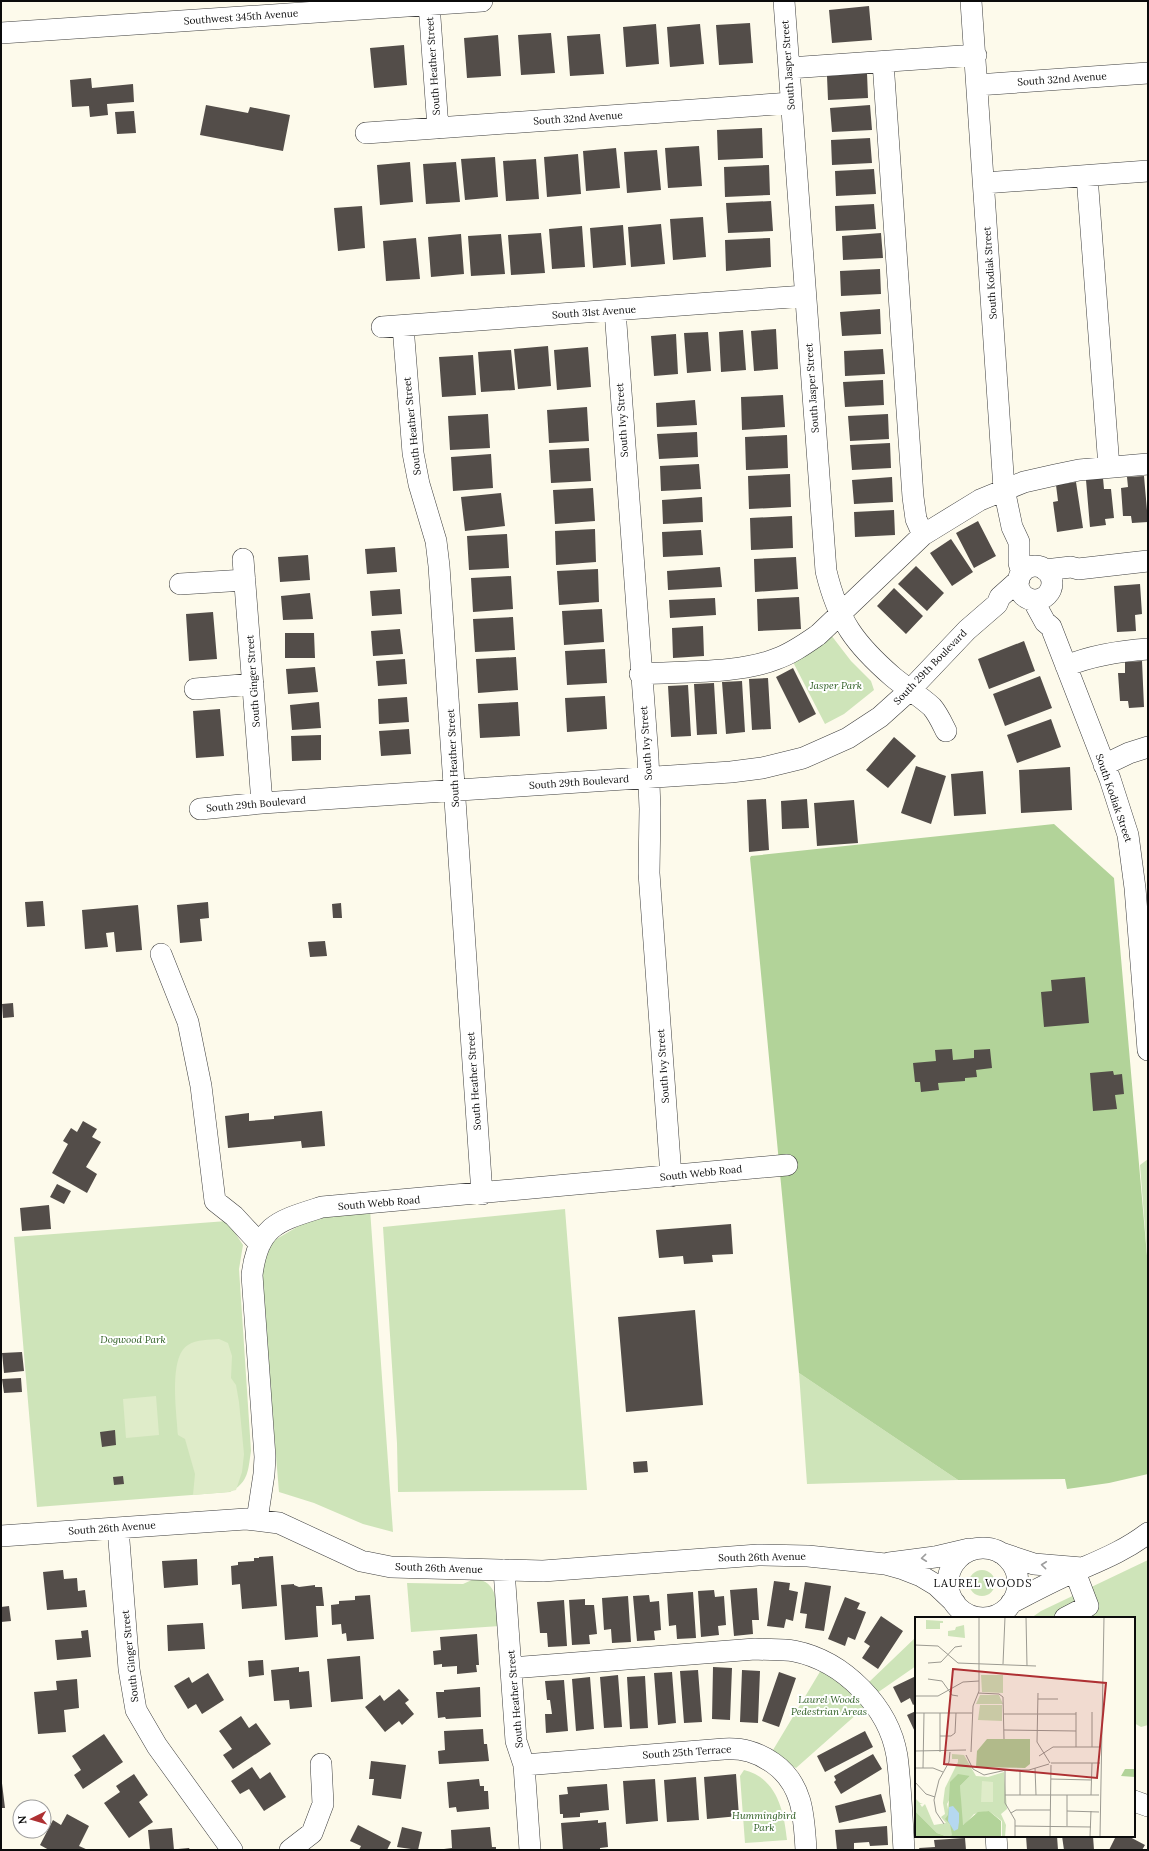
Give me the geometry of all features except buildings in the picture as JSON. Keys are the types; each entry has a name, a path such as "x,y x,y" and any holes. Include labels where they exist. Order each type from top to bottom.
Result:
{"street":[{"name":"Southwest 345th Avenue","path":"1,33 482,1"},
{"name":"South Jasper Street","path":"784,1 823,554 830,590 840,616 866,652 932,708 946,731"},
{"name":"South Kodiak Street","path":"971,1 976,55 1004,489 1012,527 1019,542 1019,563 1036,584 1053,620 1051,627 1122,815 1130,847 1144,936 1148,1050"},
{"name":"South Heather Street","path":"429,4 438,128"},
{"path":"789,68 976,55"},
{"path":"883,62 913,497 916,519 923,535"},
{"name":"South 32nd Avenue","path":"977,85 1148,73"},
{"name":"South 32nd Avenue","path":"366,133 791,103"},
{"path":"984,183 1148,171"},
{"path":"1087,176 1109,467"},
{"name":"South 31st Avenue","path":"382,327 805,296"},
{"name":"South Ivy Street","path":"615,310 640,674 649,777 649,873 671,1176"},
{"name":"South Heather Street","path":"403,326 413,453 419,484 436,541 439,566 482,1194"},
{"path":"640,674 752,666 776,660 800,648 818,635 840,616 923,535 980,500 1024,482 1055,475 1109,467 1148,464"},
{"name":"South Ginger Street","path":"243,559 262,803"},
{"name":"South 29th Boulevard","path":"200,809 262,803 455,791 762,768 803,758 848,738 880,717 910,690 967,630 997,604 1000,597 1036,584 1074,575 1078,569 1121,562 1148,561"},
{"path":"180,584 245,580"},
{"path":"1066,666 1092,656 1116,651 1148,649"},
{"path":"195,689 253,684"},
{"path":"1104,764 1148,747"},
{"path":"161,954 188,1022 201,1086 215,1202 234,1216 260,1244"},
{"name":"South Webb Road","path":"257,1520 265,1457 252,1275 254,1259 260,1244 267,1232 282,1221 322,1208 787,1165"},
{"name":"South 26th Avenue","path":"1,1536 232,1519 279,1523 361,1561 380,1565 420,1568 543,1571 758,1555 808,1556 885,1564 921,1576 936,1585 959,1609"},
{"name":"South Ginger Street","path":"118,1528 129,1669 136,1710 157,1746 232,1850"},
{"path":"1078,1570 1034,1564 998,1551 985,1548 976,1549 960,1557 952,1567 949,1582 950,1591 959,1609 972,1616 981,1617 994,1615 1006,1610 1078,1570 1103,1560 1131,1546 1148,1534"},
{"name":"South 26th Avenue","path":"885,1564 935,1557 962,1550 976,1549"},
{"path":"998,1551 1009,1559 1016,1571 1018,1585 1006,1610"},
{"name":"South Heather Street","path":"504,1570 516,1740 524,1765 530,1850"},
{"path":"1066,1617 1088,1606 1078,1570"},
{"path":"511,1668 755,1649 795,1651 827,1663 856,1682 876,1706 892,1736 897,1756 904,1850"},
{"name":"South 25th Terrace","path":"524,1765 737,1748 749,1750 761,1755 781,1769 796,1789 803,1811 806,1850"},
{"path":"290,1850 312,1834 323,1804 321,1764"},
{"path":"1135,1801 1148,1806"},
{"path":"996,1837 997,1850"}],"green space":[{"name":"Jasper Park","path":"831,635 851,661 871,681 874,690 844,714 825,724 793,662"},
{"path":"1054,824 1114,878 1148,1267 1148,1474 1109,1483 1067,1489 1065,1479 958,1480 799,1373 750,858 751,856"},
{"path":"1148,1159 1148,1267 1140,1165"},
{"path":"370,1209 393,1532 363,1524 314,1503 279,1492 260,1265 273,1241 316,1216"},
{"path":"565,1209 587,1490 398,1492 397,1443 383,1227"},
{"name":"Dogwood Park","path":"227,1221 243,1245 239,1269 251,1451 248,1470 244,1480 230,1492 37,1507 14,1237"},
{"path":"219,1339 228,1343 232,1356 231,1378 236,1385 239,1402 244,1454 242,1472 236,1490 193,1495 195,1474 185,1439 178,1435 175,1387 178,1361 182,1351 188,1345 199,1341"},
{"path":"799,1373 958,1480 807,1484"},
{"path":"156,1396 159,1435 126,1438 123,1399"},
{"path":"1148,1560 1148,1725 1141,1727 1135,1724 1135,1617 1032,1617 1041,1611"},
{"path":"982,1570 991,1574 995,1583 991,1592 982,1596 973,1592 969,1583 973,1574"},
{"path":"474,1579 488,1584 492,1589 497,1603 500,1626 411,1632 407,1583 463,1584"},
{"name":"Laurel Woods Pedestrian Areas","path":"915,1638 915,1667 877,1693 868,1683"},
{"name":"Laurel Woods Pedestrian Areas","path":"821,1670 829,1673 866,1706 796,1768 779,1759 773,1750"},
{"name":"Hummingbird Park","path":"744,1770 755,1774 764,1780 777,1797 784,1818 787,1840 745,1843 740,1776"}],"district":[{"name":"LAUREL WOODS","path":"983,1583"}]}
